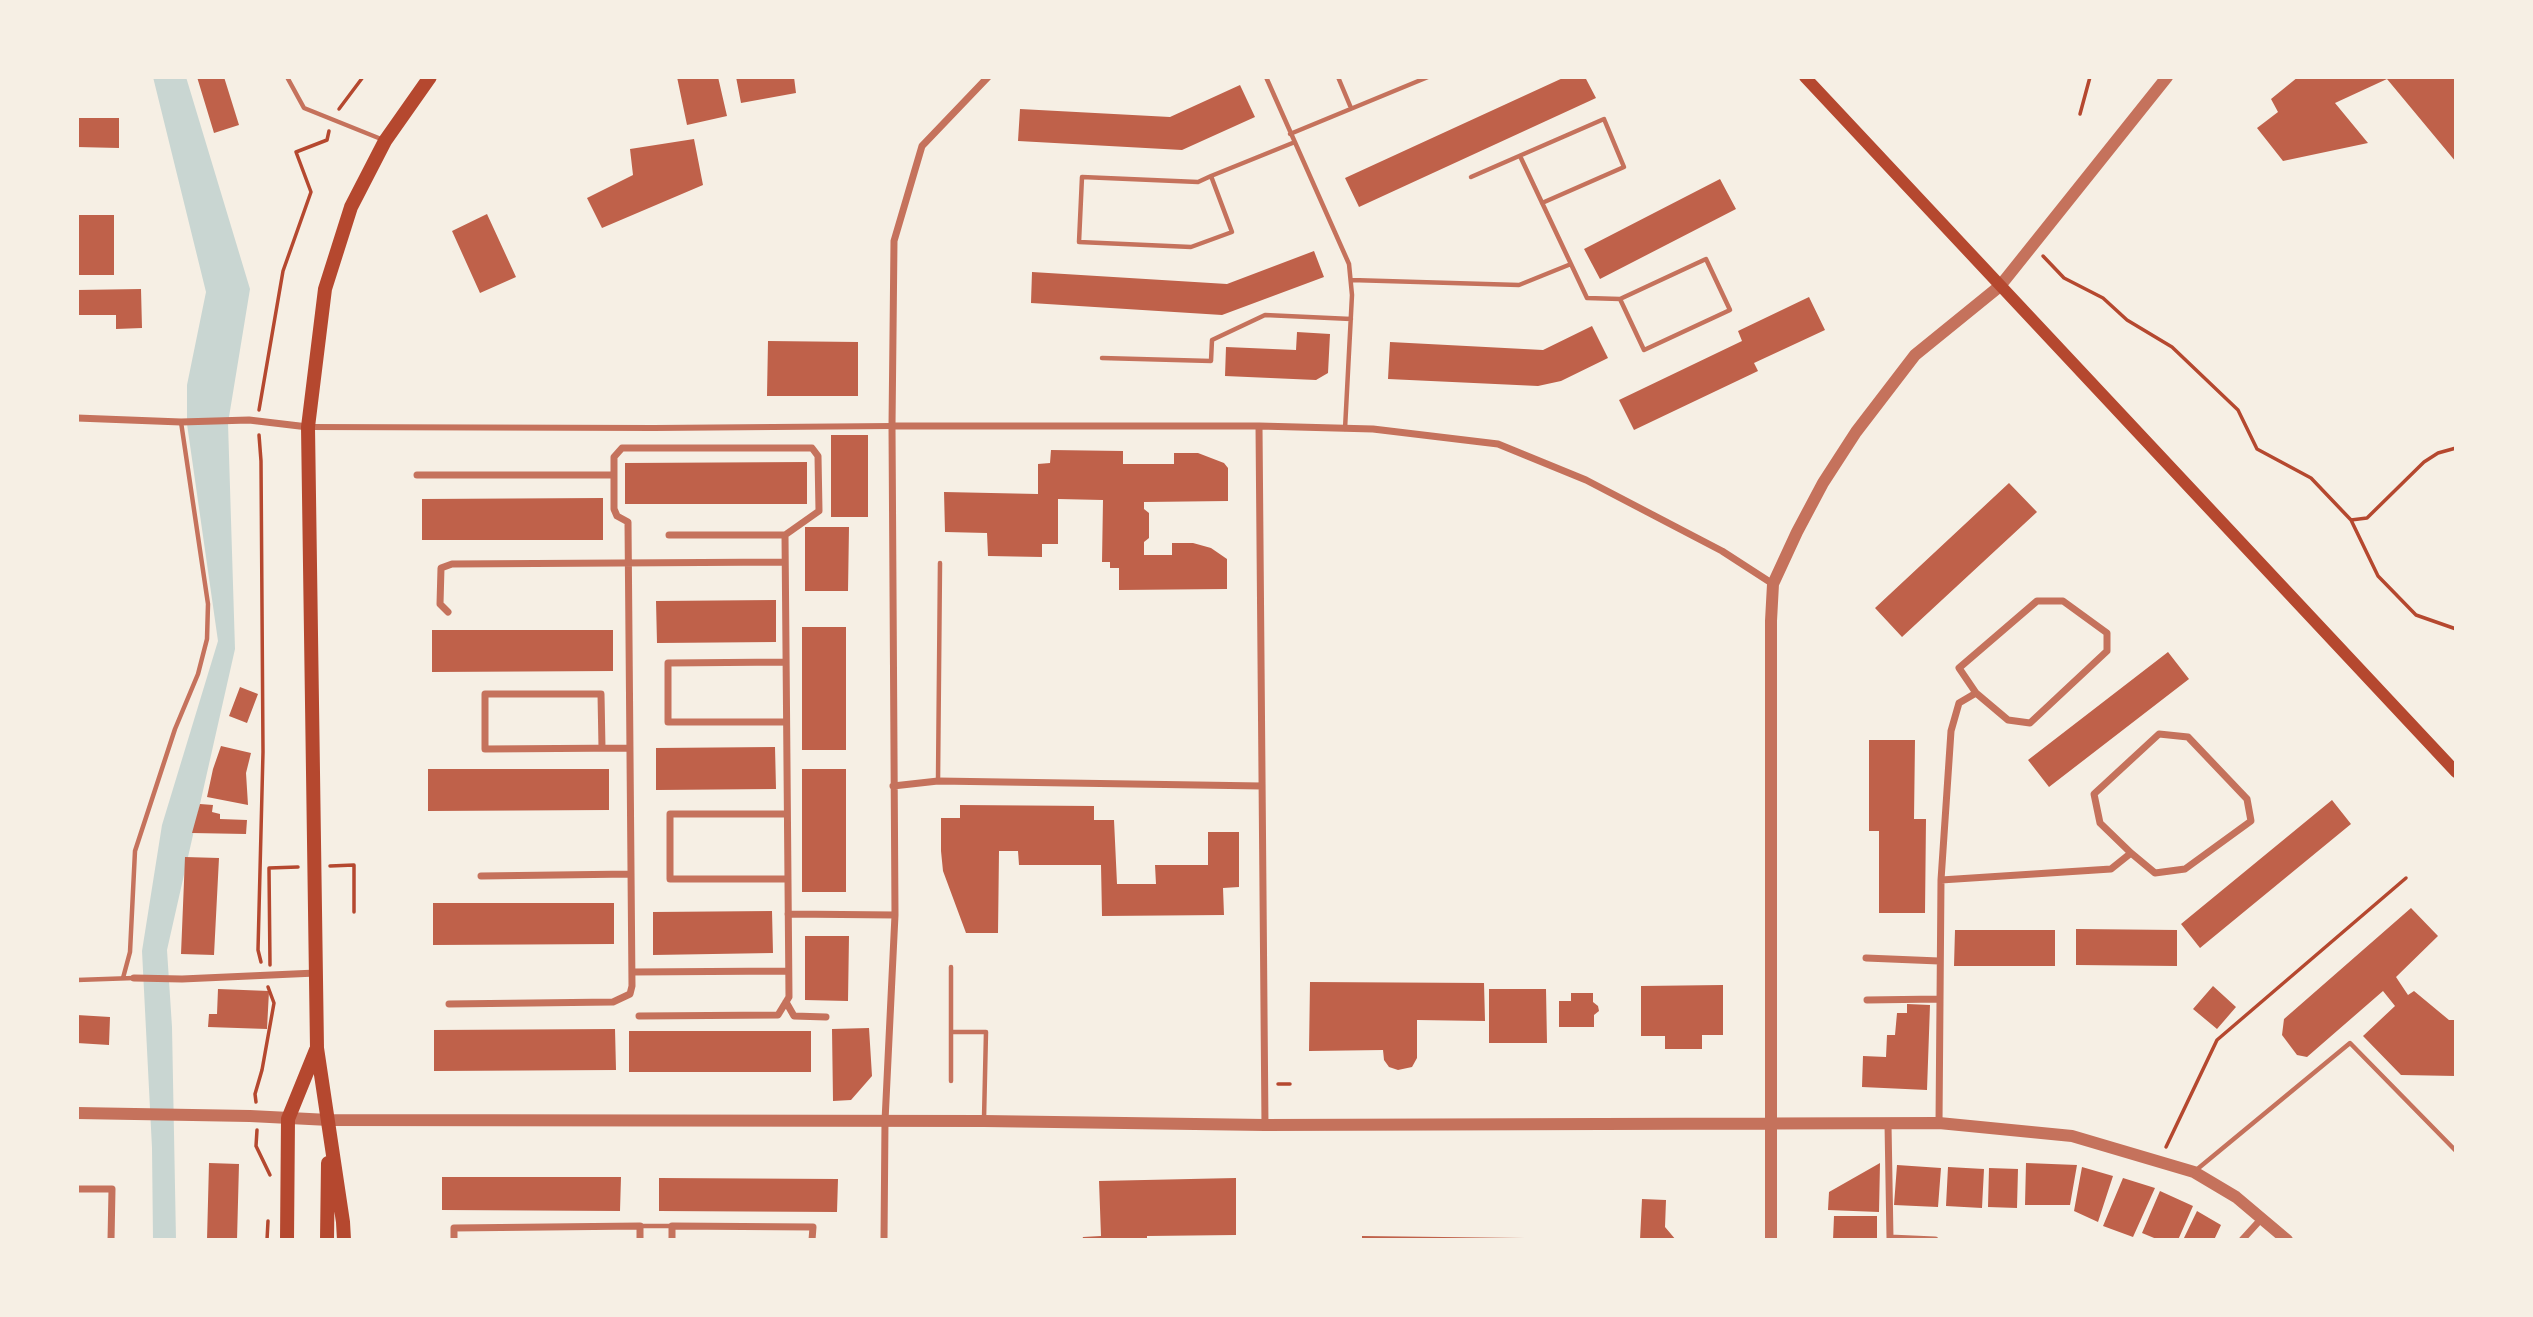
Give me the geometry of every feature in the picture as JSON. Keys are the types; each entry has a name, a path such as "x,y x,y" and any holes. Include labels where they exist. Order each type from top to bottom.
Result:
{"main road":[{"path":"344,1240 317,1048 308,427 325,289 351,207 385,141 430,77"},
{"path":"1805,77 2456,772"},
{"path":"287,1240 288,1119 317,1048"},
{"path":"327,1240 329,1120"}],"street":[{"path":"884,1240 885,1121 895,915 892,426 894,241 922,146 988,77"},
{"path":"1772,1240 1773,584 1810,508 1856,432 1915,355 2000,286 2167,77"},
{"path":"77,418 253,420 308,427 1259,426 1373,429 1499,444 1586,480 1722,551 1773,584"},
{"path":"1259,426 1265,1125"},
{"path":"449,1004 613,1002 630,994 628,522 617,516 614,509 614,457 622,449 812,448 818,456 820,511 785,535 669,535"},
{"path":"417,475 614,475"},
{"path":"639,1016 778,1015 789,997 785,535"},
{"path":"448,612 440,604 441,568 452,564 785,562"},
{"path":"2037,601 2063,601 2107,632 2107,651 2030,723 2008,720 1976,693 1959,668 2037,601"},
{"path":"786,662 668,663 668,722 786,722"},
{"path":"1939,1123 1941,880 1951,732 1959,703 1976,693"},
{"path":"601,748 601,694 485,694 485,749 630,748"},
{"path":"2160,734 2188,737 2247,799 2252,821 2185,869 2155,873 2131,853 2100,823 2094,794 2160,734"},
{"path":"893,786 938,782 1262,786"},
{"path":"787,814 670,814 670,879 787,879"},
{"path":"1941,880 2111,869 2131,853"},
{"path":"481,876 631,874"},
{"path":"788,914 895,915"},
{"path":"1866,958 1939,961"},
{"path":"632,972 788,971"},
{"path":"134,978 182,979 317,973"},
{"path":"1867,1000 1939,999"},
{"path":"786,1002 794,1017 826,1017"},
{"path":"77,1113 329,1120 984,1121 1265,1125 1939,1123 2072,1136 2194,1172 2236,1197 2287,1240"},
{"path":"1888,1124 1890,1239 1935,1240"},
{"path":"77,1189 112,1189 111,1240"},
{"path":"2242,1240 2262,1218"},
{"path":"454,1240 454,1228 640,1226 640,1240"},
{"path":"672,1240 672,1226 813,1227 813,1240"}],"lane":[{"path":"287,77 304,107 385,141"},
{"path":"1266,77 1349,264 1351,319 1345,429"},
{"path":"1338,77 1351,108"},
{"path":"1290,134 1428,77"},
{"path":"1471,177 1604,119 1624,167 1542,203"},
{"path":"1212,176 1232,232 1191,247 1079,242 1082,177 1198,182 1212,176 1294,142"},
{"path":"1520,156 1587,298 1620,299 1706,259 1730,310 1644,350 1620,299"},
{"path":"1351,280 1519,285 1571,264"},
{"path":"1102,358 1211,361 1212,340 1265,315 1351,319"},
{"path":"123,978 130,952 135,851 175,730 198,674 207,639 208,604 183,421"},
{"path":"938,782 940,563"},
{"path":"951,968 951,1081"},
{"path":"77,980 134,978"},
{"path":"951,1032 986,1032 984,1121"},
{"path":"2194,1172 2350,1043 2456,1152"},
{"path":"640,1226 672,1226"}],"path":[{"path":"271,1175 256,1146 258,1116 254,1094 262,1070 274,1003 258,950 263,752 261,461 253,420 283,271 311,192 296,152 327,140 331,119 363,77"},
{"path":"2080,114 2091,77"},
{"path":"2032,245 2064,278 2103,298 2127,320 2172,347 2238,410 2257,449 2311,478 2351,520 2378,576 2416,615 2456,629"},
{"path":"2351,520 2367,518 2424,462 2438,453 2456,448"},
{"path":"354,865 354,912"},
{"path":"267,975 269,868"},
{"path":"2159,1161 2217,1040 2406,878"},
{"path":"268,1240 269,1214"}],"shaded area":[{"path":"153,77 186,77 250,289 228,423 235,649 167,950 172,1027 176,1240 153,1240 152,1148 142,951 162,825 218,641 187,424 187,385 206,292"}],"building":[{"path":"197,77 224,77 239,125 214,133"},
{"path":"677,77 718,77 727,116 687,125"},
{"path":"736,77 794,77 796,93 741,103"},
{"path":"1565,77 1585,77 1596,98 1359,207 1345,178"},
{"path":"2298,77 2456,77 2456,162 2387,79 2335,103 2368,143 2283,161 2257,128 2278,112 2271,99"},
{"path":"1240,85 1255,117 1182,150 1018,141 1020,109 1170,117"},
{"path":"77,118 119,118 119,148 77,147"},
{"path":"694,139 703,185 602,228 587,198 633,175 630,149"},
{"path":"1720,179 1736,209 1600,279 1584,249"},
{"path":"487,214 516,277 480,293 452,231"},
{"path":"77,215 114,215 114,275 77,275"},
{"path":"1314,251 1324,277 1222,315 1031,303 1032,272 1227,284"},
{"path":"141,289 142,328 116,329 116,315 77,315 77,290"},
{"path":"1809,297 1825,330 1754,363 1758,371 1634,430 1619,400 1742,341 1738,331"},
{"path":"1592,326 1608,358 1561,381 1538,386 1388,379 1390,342 1543,350"},
{"path":"1297,332 1330,334 1328,373 1316,380 1225,376 1226,347 1296,350"},
{"path":"768,341 858,342 858,396 767,396"},
{"path":"831,435 868,435 868,517 831,517"},
{"path":"1051,450 1123,451 1123,464 1174,464 1174,453 1198,453 1224,463 1228,468 1228,501 1144,502 1144,509 1149,513 1149,538 1144,542 1144,555 1172,555 1172,543 1193,543 1211,548 1227,559 1227,589 1119,590 1119,568 1110,568 1110,562 1102,562 1103,500 1058,499 1058,544 1042,544 1042,557 988,556 987,533 945,532 944,492 1038,494 1038,464 1050,463"},
{"path":"807,462 807,504 625,504 625,463"},
{"path":"2009,483 2037,512 1902,637 1875,608"},
{"path":"603,498 603,540 422,540 422,499"},
{"path":"805,527 849,527 848,591 805,591"},
{"path":"776,600 776,642 657,643 656,601"},
{"path":"802,627 846,627 846,750 802,750"},
{"path":"432,630 613,630 613,671 432,672"},
{"path":"2168,652 2189,679 2049,787 2028,760"},
{"path":"240,687 258,694 247,723 229,716"},
{"path":"1869,740 1915,740 1914,819 1926,819 1925,913 1879,913 1879,831 1869,831"},
{"path":"221,746 251,753 246,773 248,805 207,797"},
{"path":"775,747 776,789 656,790 656,748"},
{"path":"428,769 609,769 609,810 428,811"},
{"path":"802,769 846,769 846,892 802,892"},
{"path":"2332,800 2351,824 2200,948 2181,924"},
{"path":"200,804 213,805 212,812 220,814 220,819 247,820 246,834 192,833"},
{"path":"960,805 1094,806 1094,820 1114,820 1117,884 1156,884 1155,865 1208,865 1208,832 1239,832 1239,887 1223,888 1224,915 1102,916 1101,865 1019,865 1018,851 999,851 998,933 966,933 943,871 941,851 941,818 960,818"},
{"path":"185,857 219,858 214,955 181,954"},
{"path":"433,903 614,903 614,944 433,945"},
{"path":"2411,908 2438,936 2396,977 2408,995 2414,991 2449,1020 2456,1020 2456,1076 2401,1075 2363,1036 2395,1006 2383,991 2307,1057 2297,1055 2282,1035 2284,1019"},
{"path":"772,911 773,953 653,955 653,912"},
{"path":"2076,929 2177,930 2177,966 2076,965"},
{"path":"1955,930 2055,930 2055,966 1954,966"},
{"path":"805,936 849,936 848,1001 805,1000"},
{"path":"1310,982 1484,983 1485,1021 1417,1020 1417,1058 1412,1067 1398,1070 1389,1067 1384,1060 1383,1050 1309,1051"},
{"path":"1723,985 1723,1035 1702,1035 1702,1049 1665,1049 1665,1036 1641,1036 1641,986"},
{"path":"2213,986 2236,1007 2217,1029 2193,1009"},
{"path":"218,989 269,991 267,1029 208,1027 209,1014 217,1014"},
{"path":"1489,989 1546,989 1547,1043 1489,1043"},
{"path":"1571,993 1593,993 1593,1002 1599,1011 1594,1015 1594,1027 1559,1027 1559,1001 1571,1001"},
{"path":"1907,1004 1930,1005 1927,1090 1862,1087 1863,1056 1886,1057 1887,1035 1895,1035 1897,1013 1907,1013"},
{"path":"77,1015 110,1017 109,1045 77,1043"},
{"path":"869,1028 872,1076 851,1100 833,1101 832,1029"},
{"path":"615,1029 616,1070 434,1071 434,1030"},
{"path":"629,1031 811,1031 811,1072 629,1072"},
{"path":"209,1163 239,1164 237,1240 207,1240"},
{"path":"1880,1163 1879,1212 1828,1210 1829,1192"},
{"path":"2026,1163 2077,1165 2070,1205 2025,1205"},
{"path":"1897,1165 1941,1168 1938,1207 1894,1205"},
{"path":"1948,1167 1984,1169 1982,1208 1946,1206"},
{"path":"2082,1167 2113,1176 2098,1222 2074,1211"},
{"path":"1989,1168 2018,1169 2017,1208 1988,1207"},
{"path":"442,1177 621,1177 620,1211 442,1210"},
{"path":"659,1178 838,1179 837,1212 659,1211"},
{"path":"1236,1178 1236,1235 1147,1236 1147,1240 1082,1240 1083,1237 1101,1236 1099,1181"},
{"path":"2123,1178 2155,1188 2133,1237 2103,1226"},
{"path":"2160,1191 2193,1206 2178,1240 2159,1240 2142,1233"},
{"path":"1642,1199 1666,1200 1665,1227 1676,1240 1640,1240"},
{"path":"2197,1211 2221,1225 2214,1240 2183,1240"},
{"path":"1834,1216 1877,1216 1877,1240 1833,1240"},
{"path":"1362,1236 1525,1238 1525,1240 1362,1240"}]}
